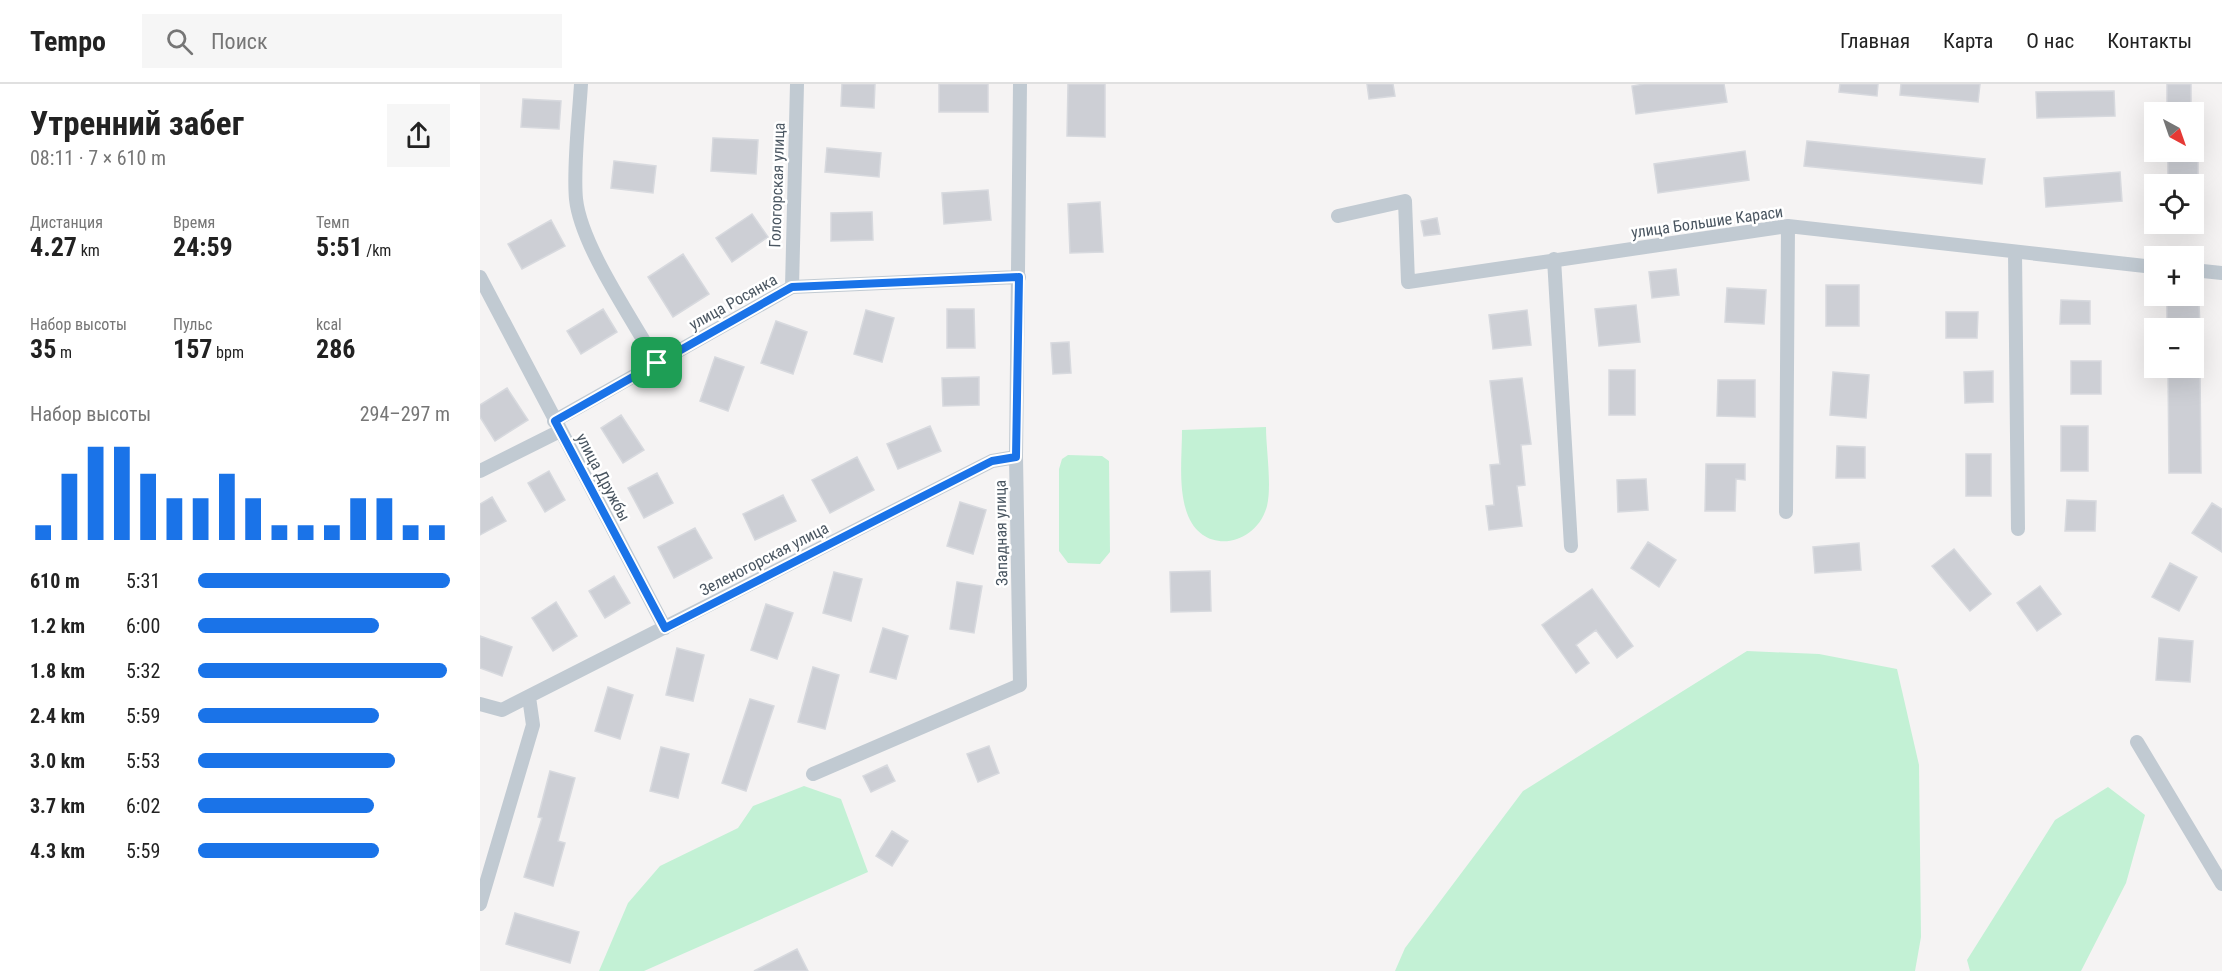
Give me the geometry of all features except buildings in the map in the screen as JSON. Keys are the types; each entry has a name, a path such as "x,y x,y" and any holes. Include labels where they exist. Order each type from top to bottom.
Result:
{"street":[{"path":"581,84 576,198 580,219 588,241 657,363"},
{"name":"Гологорская улица","path":"792,287 797,84"},
{"name":"Западная улица","path":"813,774 1020,685 1016,457 1020,84"},
{"name":"улица Большие Караси","path":"1338,216 1405,201 1408,282 1788,226 2144,266"},
{"path":"1786,512 1788,226"},
{"path":"2015,252 2018,529"},
{"path":"1554,259 1571,546"},
{"path":"2204,271 2222,273"},
{"name":"улица Дружбы","path":"480,277 665,628"},
{"name":"улица Росянка","path":"480,471 657,363 792,287 1019,277"},
{"name":"Зеленогорская улица","path":"480,704 502,710 992,461 1016,457"},
{"path":"480,904 533,725 529,697"},
{"path":"2138,742 2222,884"}],"green space":[{"path":"1266,427 1269,488 1267,506 1261,520 1241,538 1228,541 1204,536 1194,527 1184,503 1181,472 1182,430"},
{"path":"1068,455 1102,456 1109,461 1110,552 1100,564 1068,563 1059,551 1059,469 1062,459"},
{"path":"1747,651 1819,654 1897,669 1919,765 1921,937 1915,971 1395,971 1405,948 1523,791"},
{"path":"804,786 841,799 868,872 644,971 599,971 628,903 660,866 738,828 753,806"},
{"path":"2108,787 2145,815 2126,883 2081,971 1970,971 1967,960 2055,820"}],"route":[{"path":"1019,277 1016,457 992,461 665,628 555,421 657,363 792,287 1019,277"}]}
